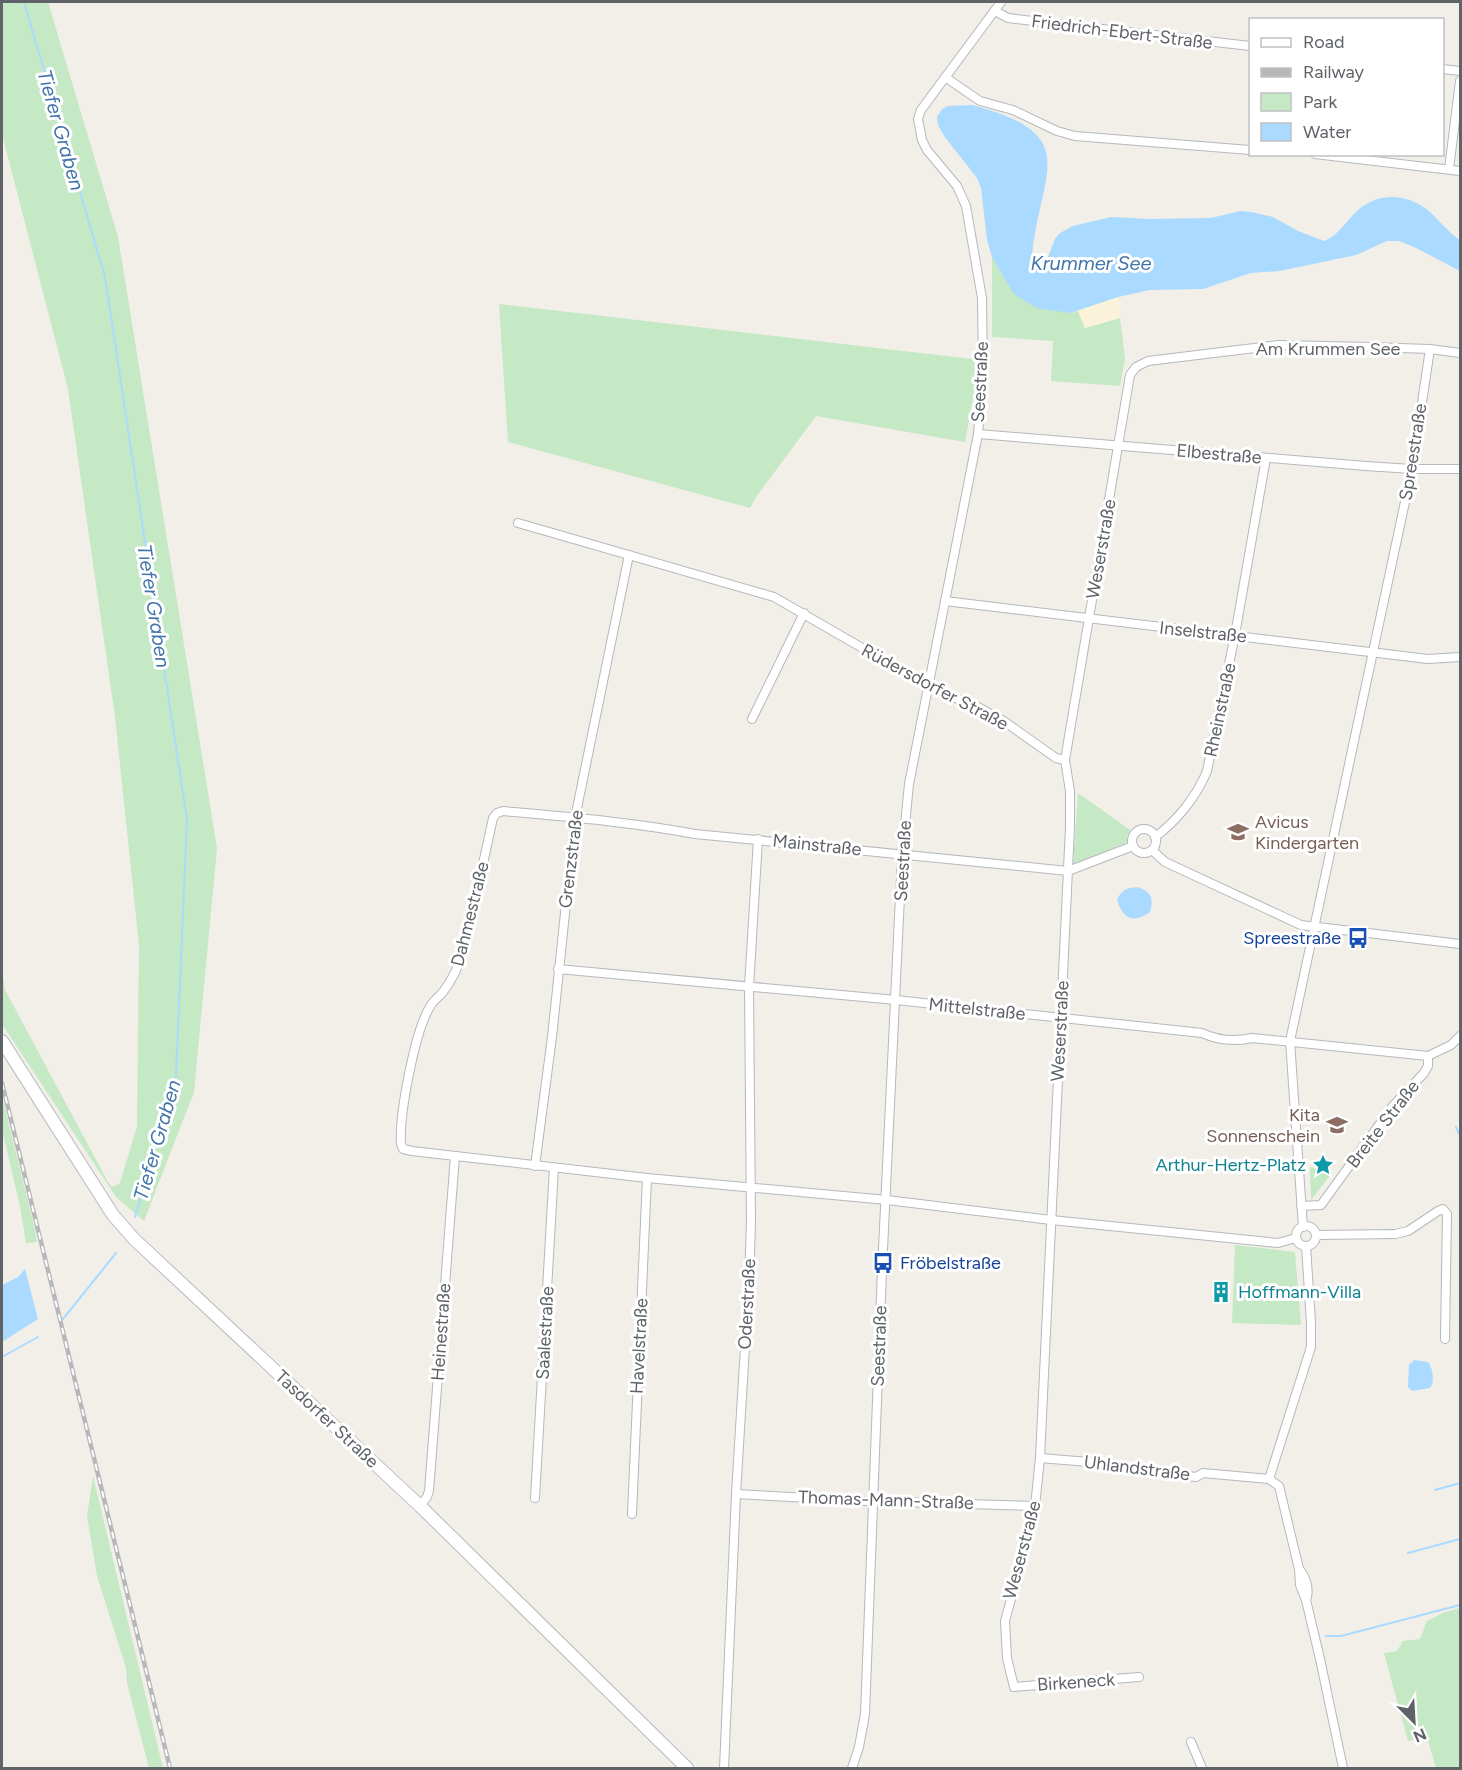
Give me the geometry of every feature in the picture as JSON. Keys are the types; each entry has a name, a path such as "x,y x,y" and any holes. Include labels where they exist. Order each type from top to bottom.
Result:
{"main road":[{"name":"Tasdorfer Straße","path":"2,1041 122,1226 153,1258 420,1506 687,1768"}],"street":[{"name":"Seestraße","path":"852,1768 861,1740 865,1714 882,1270 902,855 909,784 978,434 982,391 982,298 966,206 957,186 927,150 918,131 918,119 921,110 1001,2"},
{"name":"Friedrich-Ebert-Straße","path":"995,11 1008,18 1249,46"},
{"path":"1444,69 1461,71"},
{"path":"945,77 980,101 1021,113 1058,131 1075,136 1249,150"},
{"path":"1449,170 1461,81"},
{"path":"1332,156 1461,171"},
{"name":"Am Krummen See","path":"1130,375 1136,367 1148,361 1279,345 1430,349 1461,353"},
{"name":"Spreestraße","path":"1303,1227 1290,1041 1412,469 1430,349"},
{"name":"Weserstraße","path":"1014,1687 1006,1652 1005,1621 1036,1506 1040,1458 1068,871 1070,791 1065,760 1130,375"},
{"name":"Elbestraße","path":"978,434 1412,469 1461,469"},
{"name":"Rheinstraße","path":"1155,837 1189,803 1202,784 1212,753 1266,458"},
{"name":"Rüdersdorfer Straße","path":"518,523 774,597 928,687 976,706 1056,758 1065,760"},
{"name":"Grenzstraße","path":"535,1166 575,818 629,555"},
{"name":"Inselstraße","path":"945,601 1428,659 1460,658"},
{"path":"752,719 804,613"},
{"name":"Mainstraße","path":"497,813 503,811 575,818 653,826 695,834 1068,871 1133,846"},
{"name":"Dahmestraße","path":"454,1156 403,1149 400,1138 408,1079 415,1050 432,1004 444,992 459,965 497,813"},
{"path":"1139,830 1146,830 1155,837 1152,850 1141,853 1133,846 1134,835 1139,830"},
{"name":"Oderstraße","path":"724,1768 736,1494 749,1282 749,987 758,839"},
{"path":"1152,850 1166,862 1301,925 1461,944"},
{"name":"Mittelstraße","path":"558,969 896,1000 1060,1019 1202,1032 1214,1039 1238,1042 1252,1038 1428,1056"},
{"path":"1428,1056 1451,1046 1461,1036"},
{"name":"Breite Straße","path":"1301,1206 1321,1205 1392,1107 1424,1073 1428,1066 1428,1056"},
{"path":"454,1156 647,1178 887,1200 1278,1244 1296,1238"},
{"name":"Heinestraße","path":"420,1506 429,1491 454,1156"},
{"name":"Saalestraße","path":"535,1498 554,1168"},
{"name":"Havelstraße","path":"632,1514 647,1178"},
{"path":"1316,1235 1395,1234 1408,1231 1438,1210 1443,1209 1447,1214 1445,1339"},
{"path":"1303,1227 1311,1228 1316,1235 1312,1244 1306,1246 1298,1243 1296,1238 1297,1232 1303,1227"},
{"path":"1306,1246 1311,1347 1269,1479 1279,1486 1343,1768"},
{"name":"Uhlandstraße","path":"1040,1458 1113,1464 1119,1468 1196,1477 1203,1473 1269,1479"},
{"name":"Thomas-Mann-Straße","path":"736,1494 1036,1506"},
{"name":"Birkeneck","path":"1014,1687 1139,1677"},
{"path":"1191,1742 1202,1768"}],"green space":[{"path":"2,2 48,2 118,237 217,848 194,1092 144,1221 116,1197 2,1024 2,969 5,990 108,1182 112,1187 120,1183 137,1126 139,945 115,717 68,389 2,134"},
{"path":"992,257 1013,293 1070,313 1078,311 1085,328 1120,318 1125,359 1120,386 1051,381 1053,341 992,337"},
{"path":"499,304 980,360 965,442 816,416 750,508 508,442"},
{"path":"1078,793 1130,830 1127,842 1089,860 1073,864"},
{"path":"2,1096 37,1242 26,1243 20,1206 2,1130"},
{"path":"1310,1167 1332,1173 1311,1200"},
{"path":"1235,1245 1295,1252 1301,1325 1232,1323"},
{"path":"93,1476 163,1768 149,1768 127,1683 126,1668 97,1576 87,1516"},
{"path":"1460,1608 1460,1768 1436,1768 1427,1737 1408,1741 1384,1653 1397,1651 1403,1641 1420,1639 1427,1621"}],"sand":[{"path":"1118,297 1120,318 1085,328 1078,311"}],"water":[{"name":"Krummer See","path":"972,105 1008,117 1030,129 1043,144 1047,160 1046,179 1032,257 1039,263 1046,262 1055,239 1060,233 1073,226 1111,217 1211,218 1240,211 1251,212 1273,217 1298,231 1324,241 1334,235 1367,204 1394,197 1404,198 1422,206 1460,240 1460,271 1414,247 1399,241 1387,241 1356,255 1280,271 1251,273 1203,289 1150,290 1118,297 1070,313 1036,308 1013,293 992,257 987,240 981,188 977,178 938,125 937,117 942,109 948,106"},
{"path":"1137,887 1146,891 1150,896 1152,903 1150,912 1139,918 1129,918 1122,911 1117,899 1125,890"},
{"path":"25,1269 38,1319 2,1342 2,1285 18,1277"},
{"path":"1414,1360 1428,1362 1430,1365 1433,1379 1430,1388 1412,1391 1408,1387 1409,1365"}],"waterway":[{"name":"Tiefer Graben","path":"24,2 105,277 187,820 176,1076 135,1217"},
{"path":"1456,1127 1460,1136"},
{"name":"Tiefer Graben","path":"63,1319 116,1253"},
{"name":"Tiefer Graben","path":"2,1357 38,1337"},
{"path":"1435,1490 1460,1483"},
{"path":"1408,1553 1460,1539"},
{"path":"1326,1636 1341,1636 1460,1605"}],"railway":[{"path":"2,1083 170,1768"}],"place":[{"name":"Avicus Kindergarten","path":"1238,832"},
{"name":"Spreestraße","path":"1358,938"},
{"name":"Kita Sonnenschein","path":"1337,1125"},
{"name":"Arthur-Hertz-Platz","path":"1323,1165"},
{"name":"Fröbelstraße","path":"883,1263"},
{"name":"Hoffmann-Villa","path":"1221,1292"}]}
